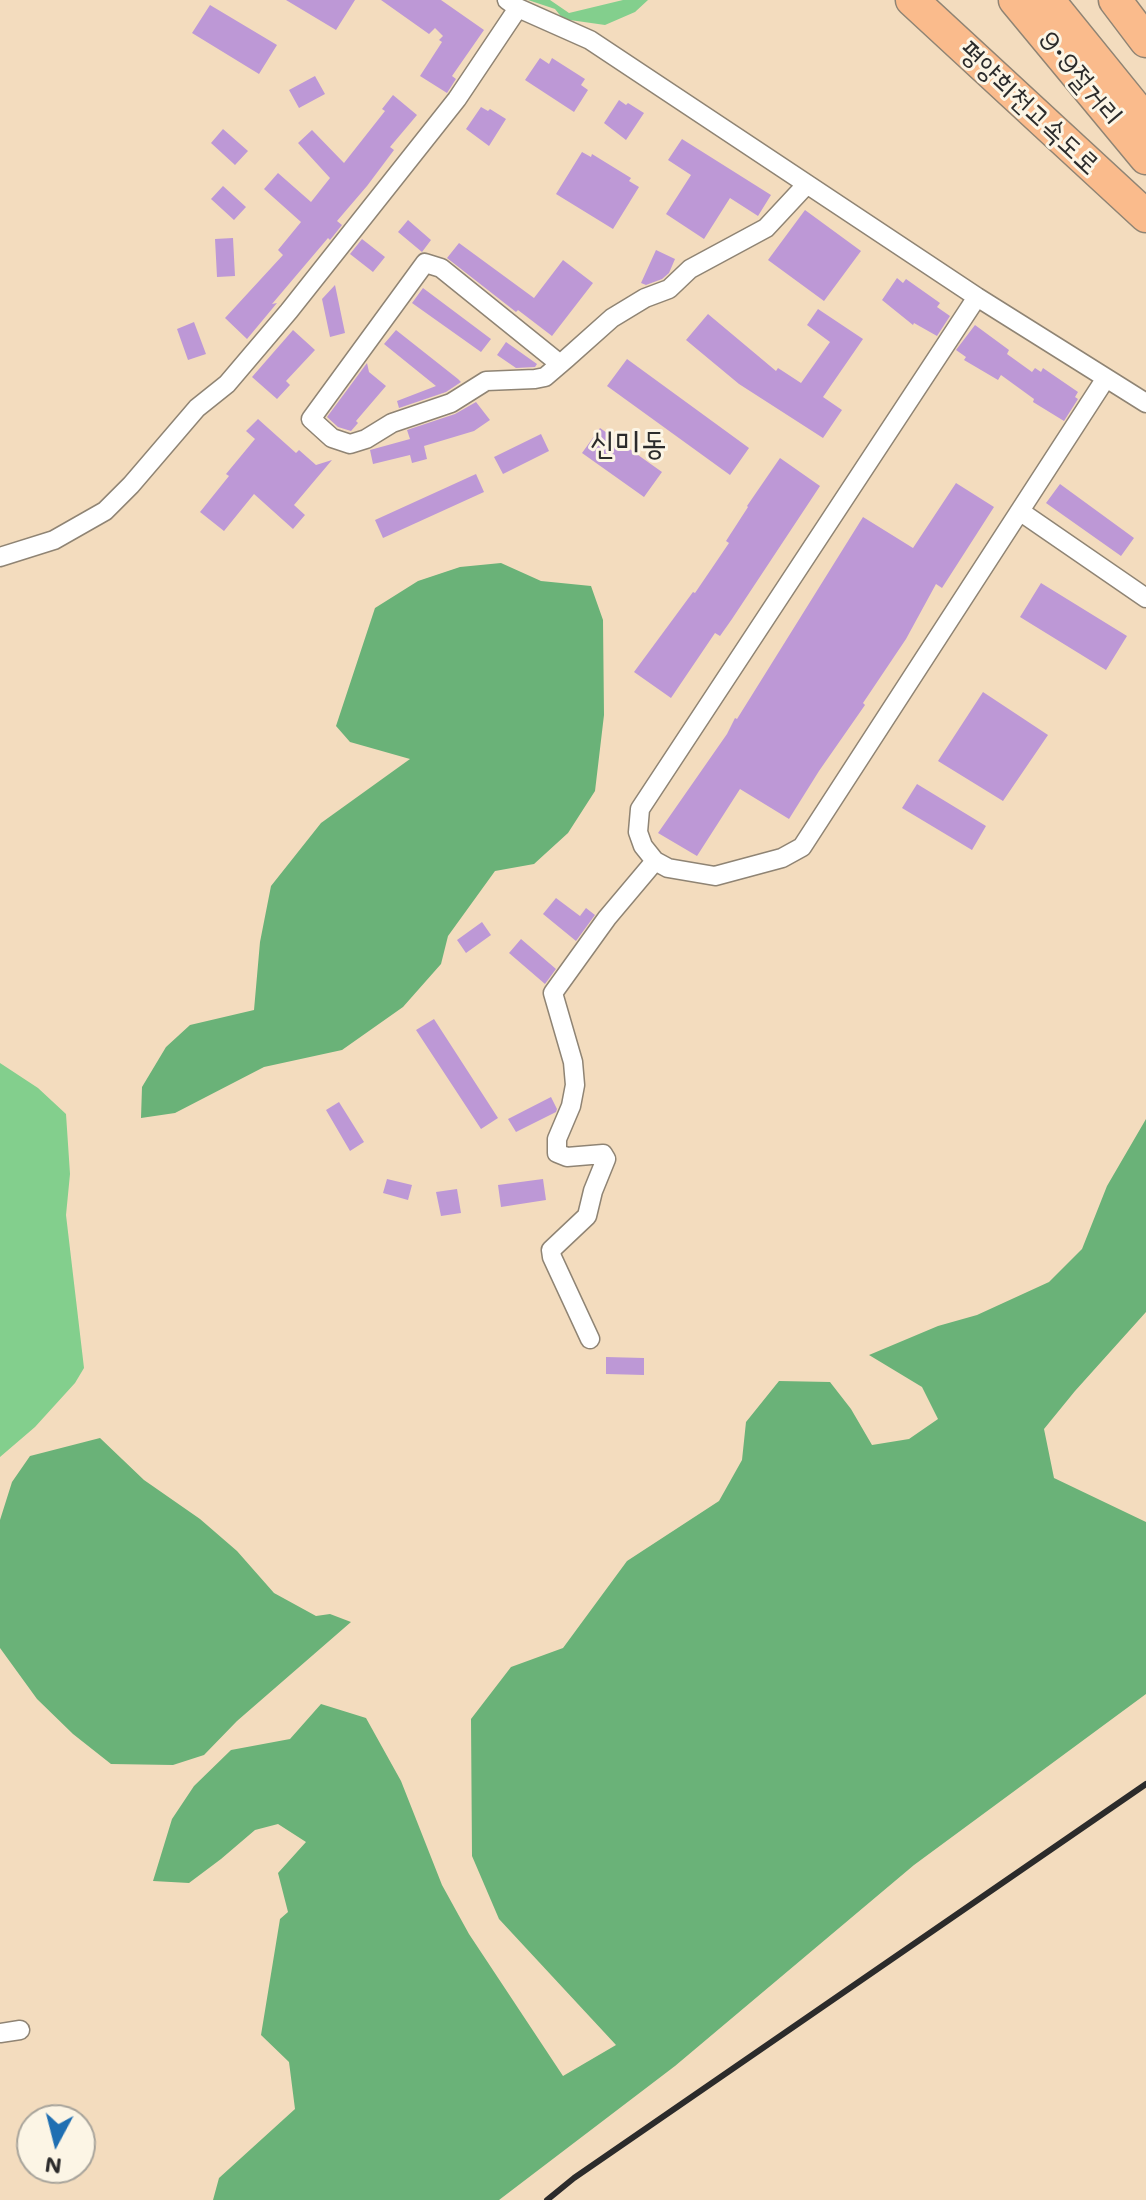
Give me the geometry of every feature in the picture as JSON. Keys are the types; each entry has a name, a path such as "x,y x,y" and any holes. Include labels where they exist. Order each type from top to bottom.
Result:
{"highway":[{"name":"평양희천고속도로","path":"912,0 1146,216"},
{"name":"9·9절거리","path":"1015,0 1146,158"},
{"name":"9·9절거리","path":"1048,0 1146,121"},
{"path":"1115,0 1146,41"}],"street":[{"path":"0,557 54,540 105,511 197,408 227,384 289,311 457,99 512,4 590,40 977,297 1146,403"},
{"path":"560,364 441,268 425,263 311,419 332,438 350,444 366,439 392,423 451,403 486,381 545,377 560,364 612,318 645,298 669,289 690,269 766,228 807,184"},
{"path":"977,297 640,809 638,832 643,846 655,861 668,868 715,876 782,858 802,847 1106,378"},
{"path":"1021,512 1146,598"},
{"path":"590,1339 551,1250 587,1216 606,1159 603,1154 567,1157 557,1153 557,1139 571,1106 575,1085 573,1062 553,993 607,918 655,861"},
{"path":"0,2033 20,2030"}],"green space":[{"path":"528,0 550,0 569,13 623,0 648,0 635,12 605,25 563,19 555,9"},
{"path":"501,563 541,581 591,586 603,620 604,715 595,791 568,833 534,864 495,871 448,936 441,964 403,1007 342,1050 264,1067 175,1113 141,1118 142,1087 166,1047 190,1025 254,1010 260,942 271,886 321,823 410,759 350,742 336,726 375,608 418,581 460,567"},
{"path":"0,1063 38,1088 66,1114 70,1174 66,1215 84,1368 75,1383 35,1427 0,1457"},
{"path":"1146,1119 1146,1312 1044,1429 1054,1478 1146,1522 1146,1694 914,1865 675,2066 499,2200 213,2200 219,2178 295,2109 289,2062 261,2035 280,1919 288,1912 278,1873 306,1842 278,1824 255,1830 189,1883 153,1881 172,1819 194,1786 231,1750 290,1739 321,1704 366,1718 401,1781 442,1885 469,1934 563,2076 616,2045 499,1919 472,1856 471,1719 511,1667 563,1648 627,1561 719,1501 742,1460 746,1422 779,1381 830,1382 851,1409 872,1445 909,1439 938,1419 922,1387 869,1355 938,1326 977,1315 1049,1282 1082,1249 1107,1186"},
{"path":"100,1438 144,1480 200,1519 237,1551 274,1593 316,1616 330,1614 351,1622 237,1721 204,1755 173,1765 111,1764 73,1734 37,1699 0,1648 0,1520 12,1482 30,1456"}],"building":[{"path":"286,0 355,0 336,30"},
{"path":"381,0 441,0 484,30 452,76 456,79 447,93 420,76 443,36 435,28 429,34"},
{"path":"210,5 277,45 259,74 192,33"},
{"path":"540,58 549,64 552,58 585,79 581,85 588,90 574,112 525,80"},
{"path":"315,76 325,94 299,108 289,90"},
{"path":"393,95 417,115 390,147 394,150 367,186 337,221 342,225 272,304 277,303 247,339 225,318 283,255 278,250 301,222 264,189 278,173 311,202 330,178 298,143 312,130 344,163 385,111 382,109"},
{"path":"619,100 644,113 626,140 604,123"},
{"path":"481,107 506,119 489,146 466,129"},
{"path":"223,129 248,151 235,165 211,143"},
{"path":"682,139 771,195 758,216 730,198 704,239 666,214 691,175 668,160"},
{"path":"582,152 591,157 592,154 631,178 629,181 639,187 613,229 556,194"},
{"path":"223,186 246,207 234,220 211,199"},
{"path":"805,210 861,251 824,301 768,260"},
{"path":"408,220 431,240 422,252 398,232"},
{"path":"233,238 235,276 217,277 215,239"},
{"path":"362,239 385,257 373,272 350,254"},
{"path":"459,243 534,298 563,260 593,283 552,336 447,258"},
{"path":"656,250 675,259 669,273 646,285 641,283"},
{"path":"897,278 903,283 906,279 940,303 937,307 950,316 937,336 913,325 882,300"},
{"path":"335,285 345,333 330,337 322,299"},
{"path":"423,288 491,339 481,352 412,303"},
{"path":"818,309 863,339 823,397 842,410 823,438 739,384 686,340 708,314 776,371 778,368 801,383 830,342 807,325"},
{"path":"194,322 206,354 188,360 177,329"},
{"path":"975,325 1032,372 1035,368 1041,372 1043,368 1078,392 1075,397 1078,399 1064,421 1033,402 1034,399 1001,375 998,380 964,360 966,357 956,350"},
{"path":"293,330 315,350 286,381 290,385 277,399 252,377"},
{"path":"396,330 461,382 446,392 399,408 397,401 436,386 384,344"},
{"path":"506,342 537,364 535,367 516,368 497,355"},
{"path":"627,359 749,448 730,475 607,386"},
{"path":"367,363 369,372 386,386 351,431 338,427 327,417"},
{"path":"476,402 490,420 474,431 424,446 427,459 412,463 410,455 373,464 370,450 410,439 407,430 455,414"},
{"path":"258,419 296,453 299,450 316,465 332,460 294,505 305,515 293,529 254,494 224,531 200,512 255,439 246,431"},
{"path":"600,428 662,472 644,497 582,453"},
{"path":"541,434 549,451 503,474 494,457"},
{"path":"780,458 820,486 732,619 720,636 715,633 671,698 634,672 695,593"},
{"path":"476,474 484,492 383,538 375,520"},
{"path":"956,483 994,507 942,588 936,584 906,639 863,703 865,705 789,819 740,789 697,856 658,833 737,719 863,517 913,548"},
{"path":"1060,484 1134,538 1121,556 1046,503"},
{"path":"1041,583 1127,636 1106,670 1020,617"},
{"path":"983,692 1048,735 1003,801 938,761"},
{"path":"917,784 986,826 972,850 902,808"},
{"path":"556,898 580,916 586,908 595,915 576,941 543,914"},
{"path":"482,922 491,935 466,953 457,940"},
{"path":"521,939 556,969 545,984 509,953"},
{"path":"434,1019 498,1118 481,1129 416,1030"},
{"path":"551,1097 556,1112 516,1132 508,1119"},
{"path":"339,1102 364,1142 350,1151 326,1110"},
{"path":"387,1179 412,1185 408,1200 383,1193"},
{"path":"543,1179 546,1200 501,1207 498,1185"},
{"path":"457,1189 461,1213 441,1216 436,1192"},
{"path":"606,1357 644,1358 644,1375 606,1374"}],"railway":[{"path":"547,2200 574,2178 1146,1784"}],"district":[{"name":"신미동","path":"628,444"}]}
